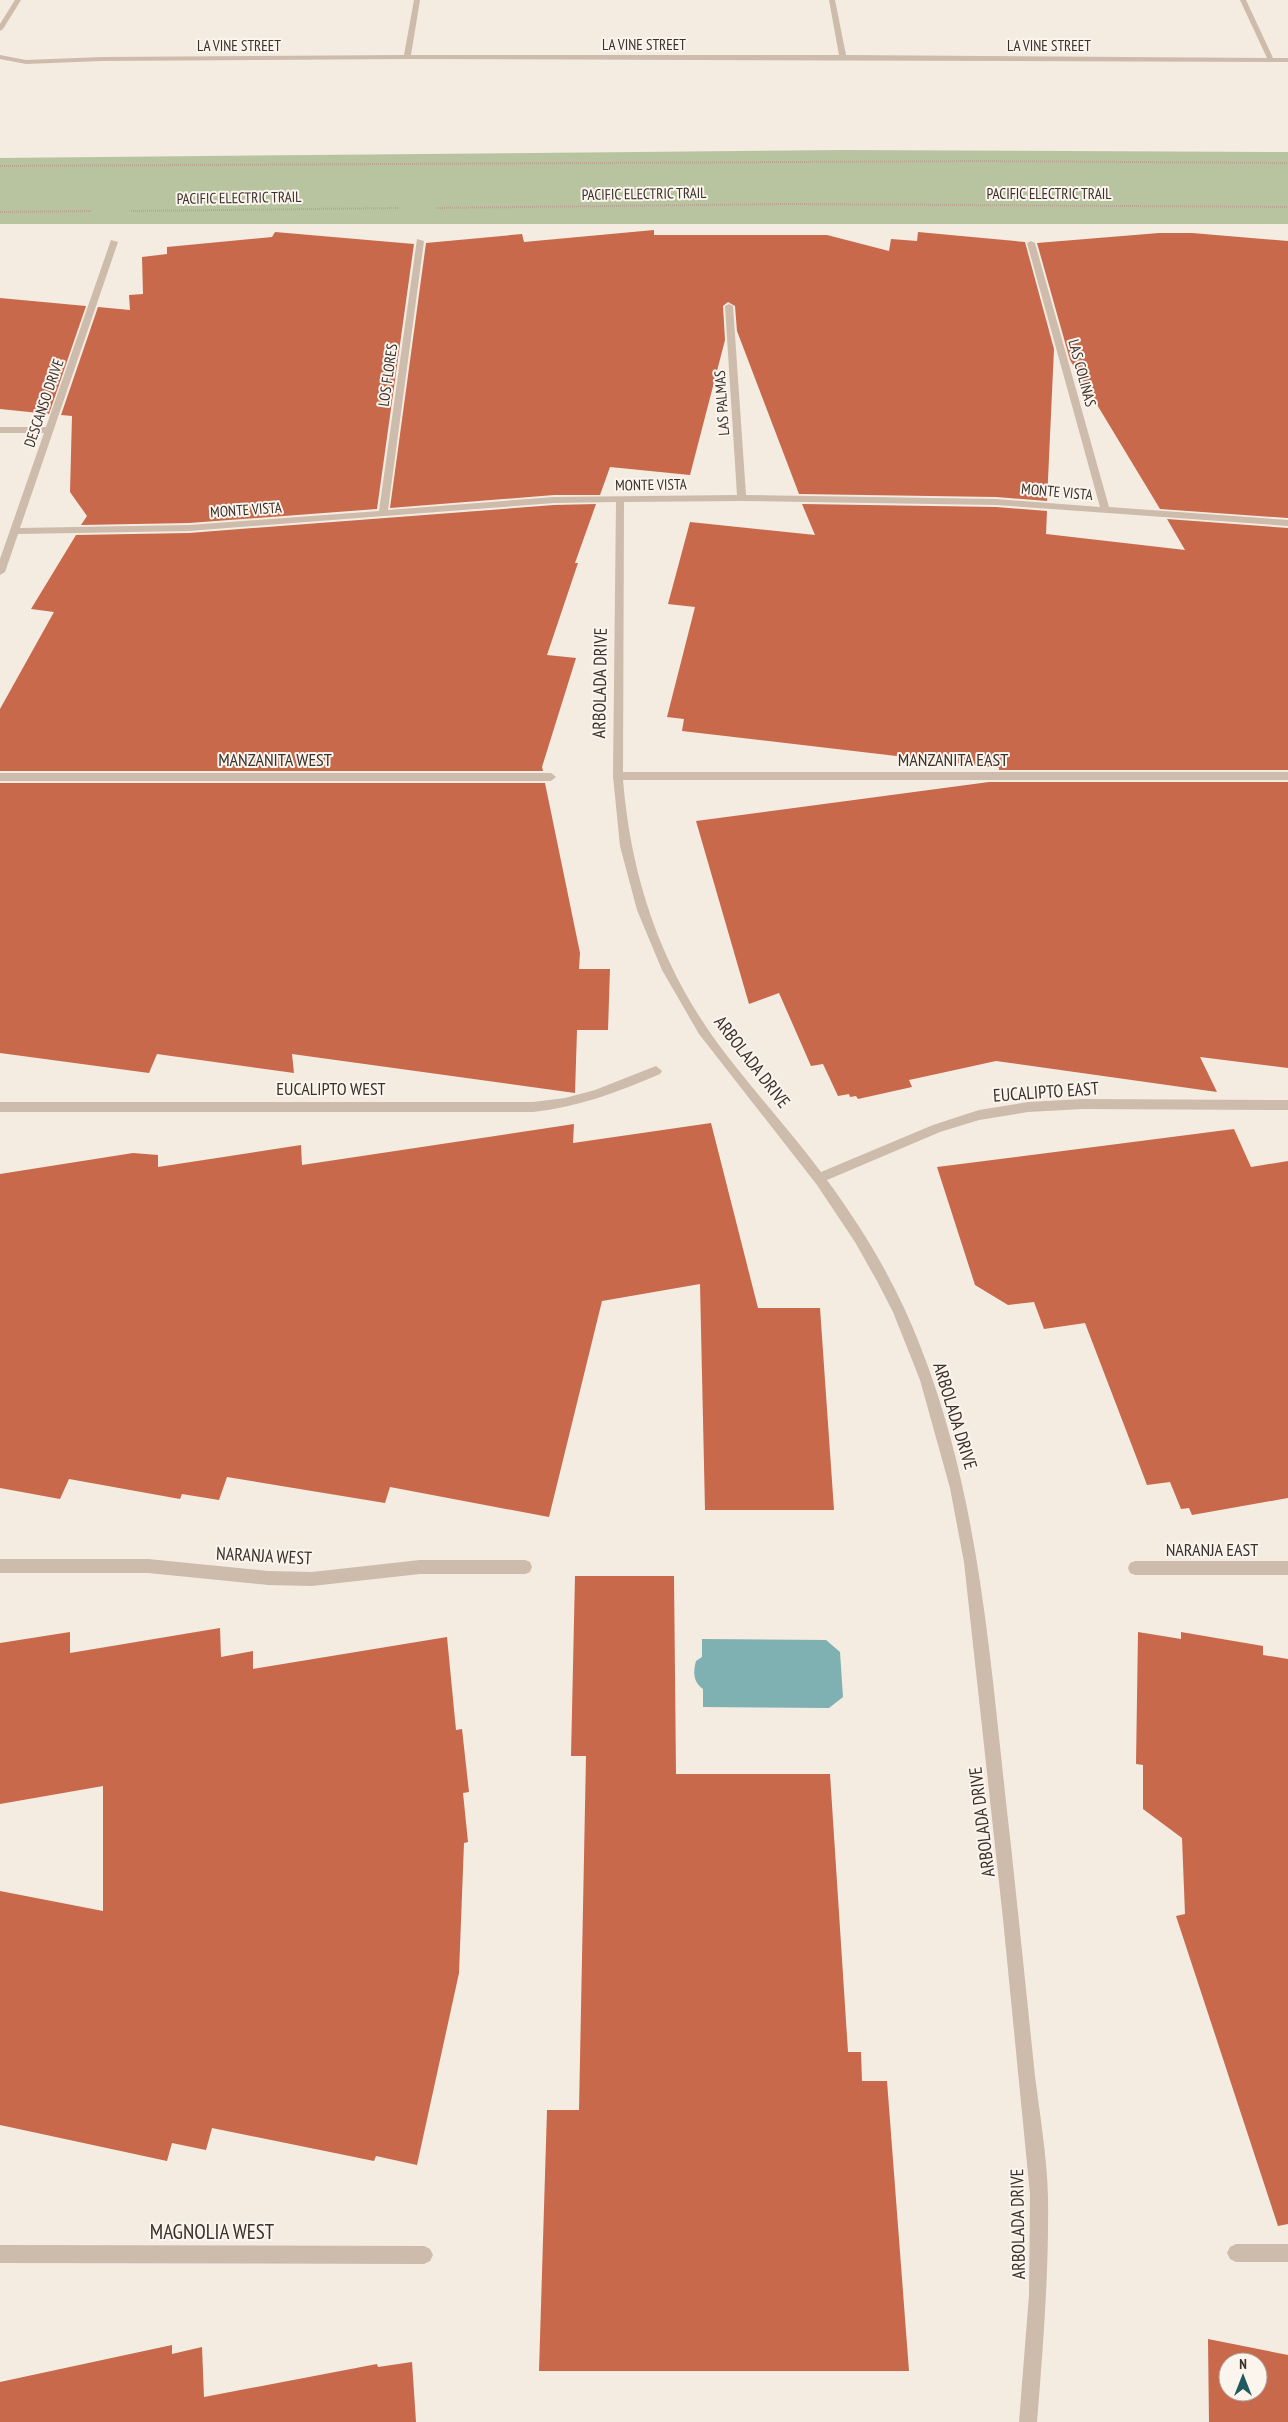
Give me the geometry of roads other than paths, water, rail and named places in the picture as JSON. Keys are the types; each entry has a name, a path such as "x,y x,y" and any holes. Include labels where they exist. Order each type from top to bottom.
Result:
{"street":[{"path":"0,29 18,0"},
{"path":"407,58 417,0"},
{"path":"832,0 843,57"},
{"path":"1242,0 1272,60"},
{"name":"LA VINE STREET","path":"0,57 26,62 102,59 843,57 1288,60"},
{"name":"LOS FLORES","path":"382,512 420,241"},
{"name":"DESCANSO DRIVE","path":"0,572 114,242"},
{"name":"LAS COLINAS","path":"1032,243 1105,510"},
{"name":"LAS PALMAS","path":"729,306 742,498"},
{"path":"0,430 50,430"},
{"name":"MONTE VISTA","path":"14,531 188,528 496,503 742,498 940,499 1288,523"},
{"name":"ARBOLADA DRIVE","path":"620,499 619,814 636,895 652,939 675,985 704,1032 737,1078 819,1178 882,1276 908,1330 950,1455 971,1562 1012,1918 1039,2194 1038,2295 1028,2422"},
{"name":"MANZANITA EAST","path":"618,776 1288,776"},
{"name":"MANZANITA WEST","path":"0,777 551,777"},
{"name":"EUCALIPTO WEST","path":"0,1107 533,1107 581,1100 605,1093 656,1071"},
{"name":"EUCALIPTO EAST","path":"819,1178 937,1128 979,1115 1028,1107 1083,1104 1288,1105"},
{"name":"NARANJA WEST","path":"0,1566 148,1566 268,1578 312,1579 420,1567 525,1567"},
{"name":"NARANJA EAST","path":"1135,1568 1288,1568"},
{"path":"1236,2253 1288,2253"},
{"name":"MAGNOLIA WEST","path":"0,2254 424,2255"}],"water":[{"path":"702,1639 826,1640 840,1652 843,1697 829,1708 703,1707 703,1689 697,1683 694,1673 696,1661 702,1657"}]}
